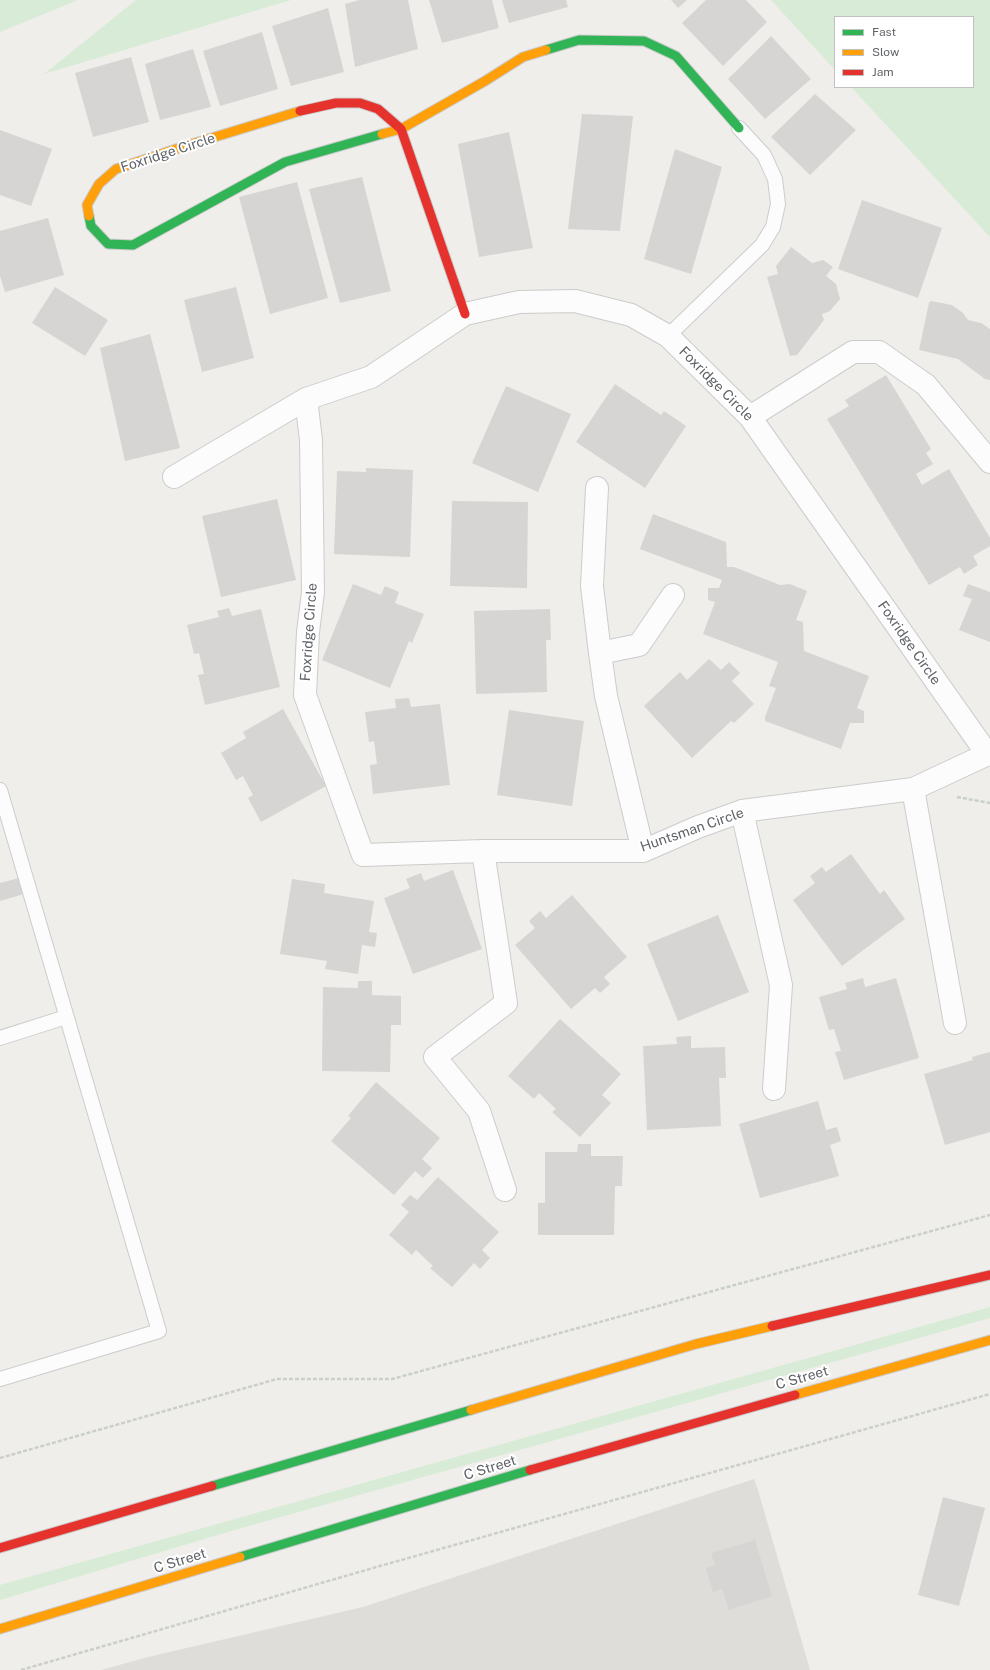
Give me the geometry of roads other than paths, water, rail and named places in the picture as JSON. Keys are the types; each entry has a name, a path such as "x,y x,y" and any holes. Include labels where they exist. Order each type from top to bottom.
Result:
{"main road":[{"name":"Foxridge Circle","path":"401,130 378,109 360,103 336,103 287,114 116,169 99,184 87,205 91,226 108,244 133,244 285,162 401,130 486,81 524,56 579,40 644,41 676,56 739,128"},
{"path":"401,130 465,314"},
{"path":"0,1548 696,1344 990,1275"},
{"name":"C Street","path":"0,1629 576,1456 990,1340"}],"street":[{"name":"Foxridge Circle","path":"174,478 306,399 371,377 465,314 519,302 575,301 631,315 668,336 750,417 989,754"},
{"path":"750,417 853,352 879,352 926,385 990,462"},
{"name":"Foxridge Circle","path":"306,399 311,440 313,592 308,632 305,695 363,855"},
{"path":"597,488 592,586 600,653 606,696 643,850"},
{"path":"600,653 639,645 673,595"},
{"name":"Huntsman Circle","path":"363,855 483,851 643,850 698,827 742,811 913,789 989,754"},
{"path":"913,789 955,1023"},
{"path":"742,811 781,985 774,1089"},
{"path":"483,851 506,1003 436,1057 479,1111 505,1190"}],"lane":[{"path":"668,336 762,245 773,226 778,204 774,179 764,154 739,128"},
{"path":"0,790 159,1331 0,1379"},
{"path":"0,1038 66,1018"}]}
